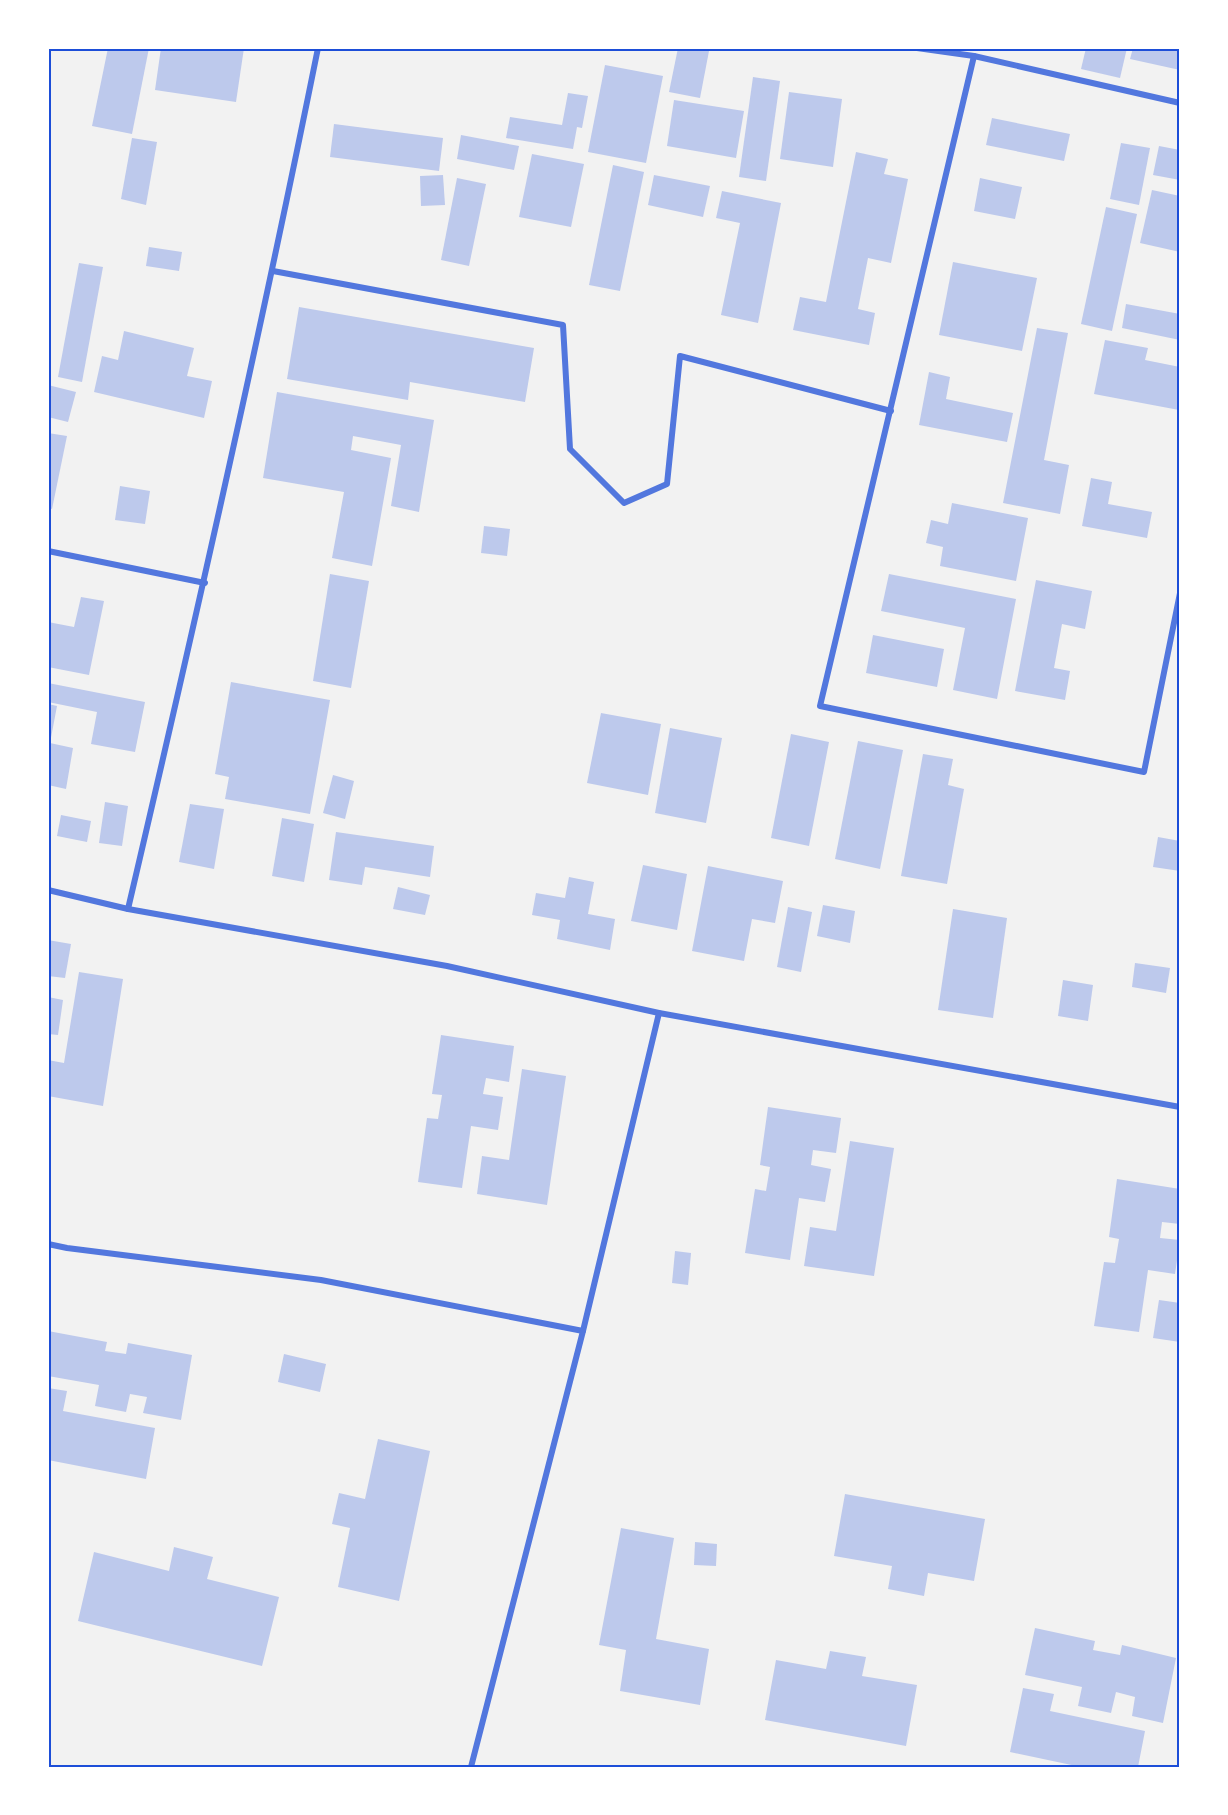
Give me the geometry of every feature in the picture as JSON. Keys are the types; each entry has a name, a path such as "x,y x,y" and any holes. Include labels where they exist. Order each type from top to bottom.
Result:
{"street":[{"path":"128,909 205,583 273,271 318,48"},
{"path":"916,48 974,56 1180,103"},
{"path":"974,56 820,706 1144,772 1180,593"},
{"path":"273,271 563,325 570,448 624,503 666,483 680,356 891,411"},
{"path":"48,551 205,583"},
{"path":"48,890 128,909 447,966 659,1013 1180,1107"},
{"path":"471,1767 583,1331 659,1013"},
{"path":"48,1244 321,1280 583,1331"}],"building":[{"path":"108,48 149,48 132,134 92,126"},
{"path":"161,48 244,48 236,102 155,90"},
{"path":"678,48 709,51 700,98 669,92"},
{"path":"1086,48 1127,48 1120,78 1081,69"},
{"path":"1133,48 1180,48 1180,70 1130,59"},
{"path":"605,65 663,76 646,163 588,152"},
{"path":"753,77 780,81 766,181 739,177"},
{"path":"789,92 842,99 833,167 780,159"},
{"path":"568,93 588,96 582,128 577,127 573,149 506,138 510,117 562,125"},
{"path":"674,100 744,111 736,158 667,146"},
{"path":"992,118 1070,134 1064,161 986,145"},
{"path":"334,124 443,138 439,171 330,157"},
{"path":"461,135 519,146 514,170 457,159"},
{"path":"132,138 157,142 146,205 121,199"},
{"path":"1121,143 1150,148 1139,205 1110,199"},
{"path":"1159,146 1180,150 1180,180 1153,175"},
{"path":"856,152 888,159 884,174 908,179 891,263 868,258 858,309 875,313 869,345 793,330 800,297 826,302"},
{"path":"532,154 584,164 571,227 519,217"},
{"path":"613,165 644,172 620,291 589,285"},
{"path":"443,175 445,205 421,206 420,176"},
{"path":"654,175 710,186 703,217 648,205"},
{"path":"457,178 486,184 469,266 441,260"},
{"path":"980,178 1022,187 1015,219 974,211"},
{"path":"1152,190 1180,196 1180,252 1140,243"},
{"path":"722,191 781,203 758,323 721,315 740,223 716,218"},
{"path":"1106,207 1137,214 1112,331 1081,324"},
{"path":"149,247 182,252 179,271 146,266"},
{"path":"953,262 1037,278 1022,351 939,335"},
{"path":"79,263 103,267 82,382 58,377"},
{"path":"1126,304 1180,314 1180,340 1122,328"},
{"path":"299,307 534,348 525,402 410,382 408,400 287,379"},
{"path":"1037,328 1068,333 1044,460 1069,465 1060,514 1003,503"},
{"path":"124,331 194,348 187,376 212,381 204,418 94,392 102,356 118,360"},
{"path":"1105,340 1148,348 1145,360 1180,367 1179,410 1094,394"},
{"path":"929,372 950,377 946,399 1013,413 1007,442 919,425"},
{"path":"48,385 76,392 68,422 48,417"},
{"path":"277,392 434,420 419,512 391,506 401,445 353,436 351,450 391,458 372,566 332,558 344,492 263,478"},
{"path":"48,433 67,436 52,509 48,508"},
{"path":"1091,478 1112,482 1108,504 1152,512 1147,538 1082,526"},
{"path":"120,486 150,491 145,524 115,520"},
{"path":"952,503 1028,518 1016,581 940,566 943,547 926,543 931,520 948,524"},
{"path":"484,526 510,529 507,556 481,553"},
{"path":"330,574 369,581 351,688 313,681"},
{"path":"889,574 1016,599 997,699 953,690 965,628 881,611"},
{"path":"1036,580 1092,591 1085,629 1062,624 1054,668 1070,671 1065,700 1015,691"},
{"path":"81,597 104,601 89,675 48,667 48,622 74,627"},
{"path":"873,635 944,649 937,687 866,673"},
{"path":"231,682 330,700 310,814 225,799 229,777 215,774"},
{"path":"48,683 145,702 135,752 91,744 97,712 48,702"},
{"path":"48,704 57,706 50,743 73,748 66,789 48,785"},
{"path":"601,713 661,724 648,795 587,783"},
{"path":"670,728 722,738 706,823 655,813"},
{"path":"791,734 829,742 809,846 771,838"},
{"path":"858,741 903,750 880,869 835,859"},
{"path":"923,754 953,759 948,785 964,789 947,884 901,876"},
{"path":"333,775 354,781 345,819 323,813"},
{"path":"105,802 128,806 122,846 99,843"},
{"path":"190,804 224,809 214,869 179,862"},
{"path":"61,815 91,821 87,842 57,836"},
{"path":"282,818 314,824 304,882 272,876"},
{"path":"336,832 434,846 430,877 365,867 362,885 329,880"},
{"path":"1158,837 1180,841 1180,871 1153,867"},
{"path":"643,865 687,874 677,930 631,921"},
{"path":"708,866 783,881 775,923 752,919 744,961 692,951"},
{"path":"569,877 594,882 588,914 615,919 610,950 557,939 560,920 532,915 536,893 565,898"},
{"path":"398,887 430,895 425,915 393,909"},
{"path":"823,905 855,911 850,943 817,936"},
{"path":"788,907 812,912 801,972 777,967"},
{"path":"953,909 1007,918 993,1018 938,1010"},
{"path":"48,940 71,944 65,978 48,976"},
{"path":"1135,963 1170,968 1166,993 1132,987"},
{"path":"79,972 123,979 103,1106 48,1096 48,1060 64,1063"},
{"path":"1063,980 1093,985 1088,1021 1058,1016"},
{"path":"48,997 63,1000 58,1035 48,1034"},
{"path":"441,1035 514,1046 509,1082 486,1078 483,1094 503,1097 498,1130 471,1126 462,1188 418,1182 427,1118 438,1119 442,1095 432,1094"},
{"path":"522,1069 566,1076 547,1205 477,1194 482,1156 509,1160"},
{"path":"768,1107 841,1118 836,1153 813,1150 811,1165 831,1169 825,1202 799,1198 790,1260 745,1253 755,1189 766,1191 770,1167 760,1165"},
{"path":"850,1141 894,1148 874,1276 804,1266 810,1227 836,1231"},
{"path":"1117,1179 1180,1189 1180,1224 1162,1222 1160,1238 1180,1240 1175,1274 1148,1270 1139,1332 1094,1326 1104,1262 1115,1263 1119,1239 1109,1237"},
{"path":"675,1251 691,1253 688,1285 672,1283"},
{"path":"1159,1300 1180,1303 1180,1342 1153,1338"},
{"path":"48,1331 107,1342 105,1351 126,1354 128,1343 192,1355 181,1420 143,1413 147,1397 130,1394 126,1412 95,1406 99,1385 48,1376"},
{"path":"284,1354 326,1364 320,1392 278,1382"},
{"path":"48,1388 67,1391 63,1411 155,1428 146,1479 48,1460"},
{"path":"378,1439 430,1451 399,1601 338,1587 350,1528 332,1524 339,1493 365,1499"},
{"path":"845,1494 985,1519 974,1581 928,1573 924,1596 888,1589 892,1566 834,1556"},
{"path":"621,1528 674,1538 656,1639 709,1649 700,1705 620,1691 626,1650 599,1645"},
{"path":"695,1542 717,1544 716,1566 694,1565"},
{"path":"174,1547 213,1557 207,1579 279,1597 262,1666 78,1621 94,1552 169,1571"},
{"path":"1035,1628 1095,1641 1093,1650 1120,1655 1122,1645 1176,1658 1163,1723 1132,1716 1135,1697 1116,1692 1111,1713 1078,1706 1082,1687 1025,1675"},
{"path":"830,1651 866,1657 862,1676 917,1685 906,1746 765,1720 776,1660 826,1669"},
{"path":"1023,1688 1054,1694 1050,1711 1145,1731 1138,1767 1081,1767 1010,1752"}]}
